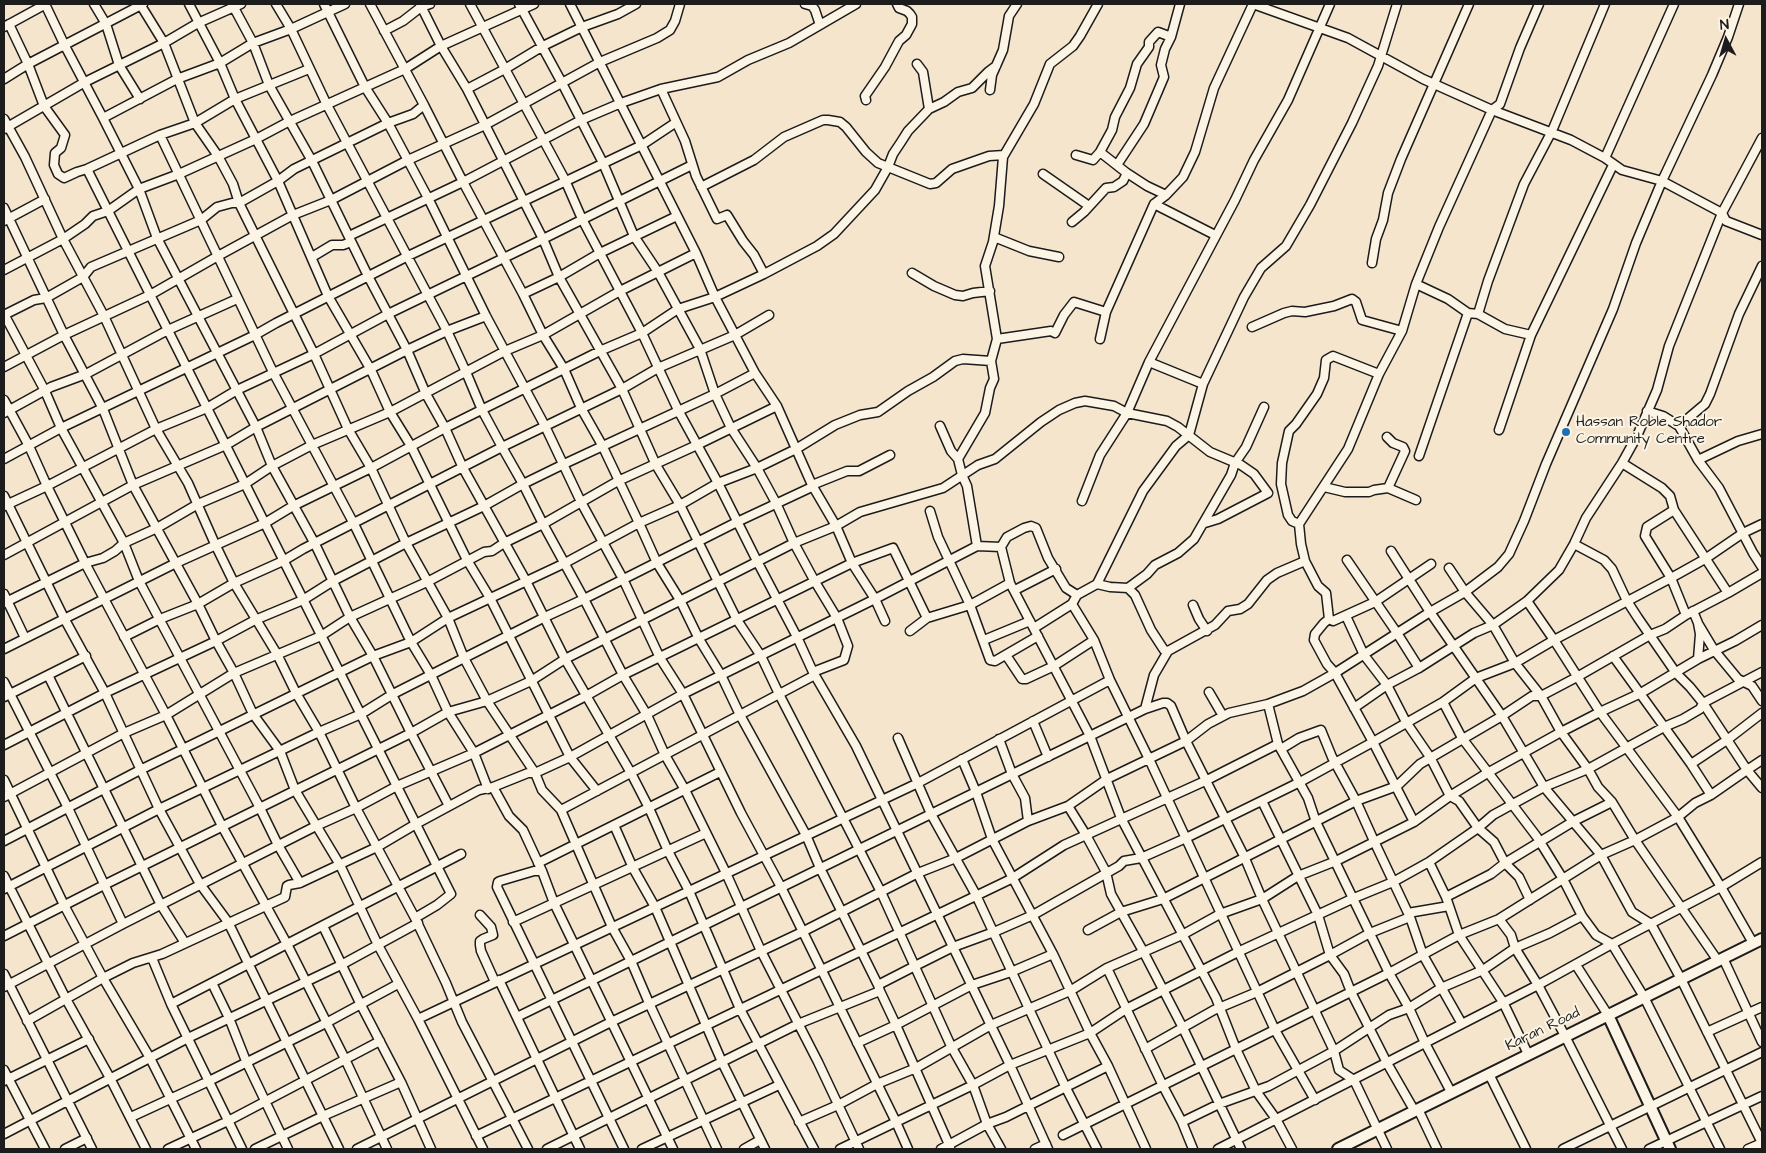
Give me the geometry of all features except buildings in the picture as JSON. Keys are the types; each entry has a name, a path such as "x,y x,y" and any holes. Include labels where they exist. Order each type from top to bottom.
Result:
{"street":[{"path":"309,69 235,99 195,123 160,136 120,153 87,170 64,178 58,174 54,165 54,153 61,148 65,136 44,106 28,64 6,25 46,4 65,46 104,118 120,153 139,189 157,238 256,427 272,466 315,544 350,617 373,656 411,734 450,806"},
{"path":"94,4 106,24 118,65 140,99"},
{"path":"4,79 28,64 141,4 164,43 195,123 218,156 233,184 239,204 314,354 348,429 371,468 406,543 429,581 448,618 464,658 487,701 535,773 542,790 561,810 612,927 631,961 649,1004 717,1149"},
{"path":"189,4 220,63 235,99 278,181 328,296 351,333 371,370 390,412 411,446 467,560 490,598 509,635 548,716 570,756 597,791"},
{"path":"276,4 291,29 327,105 447,331 482,410 623,675 647,715 664,755 685,790 726,873 761,951 782,989 857,1145"},
{"path":"324,4 365,87 388,123 428,198 486,316 545,426 581,502 623,579 660,658 683,694 720,772 781,887 908,1149"},
{"path":"104,118 177,79 220,63 253,43 291,29 345,4"},
{"path":"370,4 503,258 524,294 543,335 564,369 657,563 680,600 699,639 721,675 740,715 806,835 820,868 862,950 950,1147"},
{"path":"384,31 403,21 420,6 430,4"},
{"path":"470,4 565,180 582,219 642,333 678,410 718,483 814,674 856,746 883,799 1047,1146 1034,1149"},
{"path":"4,270 63,239 93,216 108,211 139,189 179,174 256,139 288,122 405,69 441,46 483,28 521,7 534,4"},
{"path":"570,4 696,253 715,297 755,373 776,406 813,486 836,526 852,563 875,599 885,621"},
{"path":"466,89 505,69 543,46 582,27 609,18 636,4"},
{"path":"4,367 64,335 179,280 218,256 293,215 331,200 408,160 485,125 600,62 657,38 670,30 680,4"},
{"path":"805,4 812,6 815,10 820,25"},
{"path":"312,257 332,245 343,245 388,217 463,182 582,120 621,103 661,89 718,77 740,64 789,43 856,4"},
{"path":"866,100 865,96 885,67 899,41 906,35 912,24 910,14 899,8 897,4"},
{"path":"990,90 992,74 1003,50 1009,16 1017,4"},
{"path":"958,459 985,414 990,388 994,379 991,361 996,340 985,266 994,237 1001,193 1004,156 1034,104 1050,64 1073,46 1098,4"},
{"path":"1117,165 1144,124 1164,76 1161,65 1180,4"},
{"path":"1100,339 1106,312 1154,204 1166,195 1182,177 1195,152 1214,88 1253,4 1348,38 1423,80 1436,84 1492,110 1552,131 1605,158 1612,165 1622,170 1662,181 1722,213 1726,221 1762,235"},
{"path":"1082,501 1100,455 1127,413 1149,362 1288,100 1330,4"},
{"path":"984,640 1032,624 1072,604 1077,595 1097,584 1143,491 1176,446 1189,435 1203,384 1244,297 1261,268 1286,246 1310,205 1352,123 1378,66 1397,4"},
{"path":"1372,263 1376,239 1383,220 1388,194 1401,159 1436,84 1469,4"},
{"path":"1414,822 1397,786 1335,673 1326,664 1314,637 1328,619 1326,593 1318,586 1306,561 1301,544 1299,524 1348,449 1379,374 1402,331 1416,284 1440,228 1492,110 1500,104 1520,48 1539,4"},
{"path":"1478,314 1488,281 1524,184 1552,131 1605,4"},
{"path":"1605,158 1674,4"},
{"path":"357,1149 493,1080 689,984 802,932 918,873 956,858 1028,820 1068,806 1107,779 1186,741 1208,724 1229,713 1268,704 1303,691 1465,592 1498,567 1509,554 1524,521 1546,464 1613,309 1636,243 1662,181 1728,37 1739,4"},
{"path":"6,128 84,82 236,5 269,85 288,122 312,161 368,276 407,350 426,394 445,428 463,468 526,581 565,659 631,773 649,808 668,851 689,891 740,1009 814,1149"},
{"path":"420,6 485,125 543,239 559,277 602,350 622,389 638,428 680,505 737,620 761,656 860,849 951,1046 973,1085 987,1124 1001,1149"},
{"path":"521,7 582,120 603,163 634,236 658,272 700,349 715,394 731,428 757,468 776,503 794,543 837,618 848,646 844,660 814,674 561,810"},
{"path":"1076,155 1094,160 1112,130 1115,117 1130,88 1137,64 1149,47 1149,42 1158,32 1171,36"},
{"path":"917,64 923,72 929,109"},
{"path":"4,650 64,618 215,544 265,523 293,506 525,388 602,350 642,333 678,309 715,297 817,246 834,234 875,190 900,142 929,109 944,102 958,92 972,88 997,66"},
{"path":"661,89 675,123 685,141 701,187 717,219 727,215 754,255 764,274"},
{"path":"300,883 278,845 200,693 139,581 124,543 62,428 45,391 4,314 34,300 46,298 84,277 91,267 201,220 217,207 232,203 239,204 278,181 294,169 388,123 413,114 424,105"},
{"path":"4,119 6,128 25,157 63,239 104,316 156,429 178,465 198,504 234,583 277,654 296,693 319,732 356,808 416,920 462,1022 528,1149"},
{"path":"701,187 754,160 784,137 823,120 840,122 873,159 888,168 898,170 921,182 932,185 955,168 989,156 1004,156"},
{"path":"4,459 62,428 255,335 408,256 642,145 675,123"},
{"path":"160,136 273,372 332,486 354,524 411,642 431,675 448,712 474,753 491,788 509,816 523,830 554,903 673,1149"},
{"path":"1354,708 1387,685 1419,668 1474,634 1493,625 1527,601 1559,570 1586,518 1622,463 1637,436 1657,390 1669,346 1722,213 1762,138"},
{"path":"1100,152 1128,174 1166,195"},
{"path":"6,505 47,486 156,429 207,408 237,390 314,354 427,294 692,165"},
{"path":"1500,430 1531,334 1612,165"},
{"path":"4,1134 188,1038 378,946 451,894 87,170"},
{"path":"1043,174 1090,206"},
{"path":"1072,222 1106,188 1114,187 1123,181 1128,174"},
{"path":"7,219 46,199"},
{"path":"1154,204 1215,236"},
{"path":"4,208 7,219 64,335 103,409 133,486 158,528 234,673 253,714 280,751 295,790 340,865 378,946 418,1019 483,1149"},
{"path":"524,294 559,277 600,253 677,216"},
{"path":"994,237 1029,251 1059,257"},
{"path":"26,638 5,600 85,563 103,558 124,543 158,528 198,504 245,484 272,466 312,445 390,412 426,394 505,351 543,335 620,291 696,253"},
{"path":"1679,426 1705,404 1738,314 1762,266"},
{"path":"912,273 934,286 955,295 963,296 990,291"},
{"path":"1416,284 1448,299 1468,313 1478,314 1506,330 1531,334"},
{"path":"7,412 45,391 86,374 168,330 237,299"},
{"path":"1252,327 1284,313 1292,311 1305,312 1334,306 1352,299 1356,302 1362,320 1402,331"},
{"path":"996,340 1051,330 1055,333 1064,315 1074,302 1106,312"},
{"path":"1419,456 1468,313"},
{"path":"124,637 160,619 198,604 234,583 284,561 502,447 622,389 658,368 735,335 769,315"},
{"path":"4,555 133,486 226,445 256,427 407,350 447,331 486,316"},
{"path":"1299,524 1292,521 1288,515 1281,484 1282,463 1289,431 1317,394 1324,378 1326,360 1333,356 1379,374"},
{"path":"4,841 104,788 253,714 373,656 411,642 448,618 564,563 639,522 680,505 718,483 757,468 796,449 841,422 860,415 878,412 908,391 934,377 955,361 962,359 991,361"},
{"path":"1149,362 1203,384"},
{"path":"4,745 105,692 216,641 255,620 303,600 334,581 406,543 484,506 523,484 638,428 715,394 755,373"},
{"path":"4,400 7,412 29,446 85,563 166,715 241,864 287,944 345,1059 387,1149"},
{"path":"4,936 104,884 411,734 448,712 487,701 531,682 565,659 794,543 836,526 860,512 944,488 978,465 995,459 1041,422 1059,410 1075,403 1085,401 1114,406 1127,413 1166,421 1178,427 1210,452 1254,474 1268,493 1218,520 1205,523"},
{"path":"7,795 124,733 166,715 234,673 322,636 350,617 429,581 484,552 492,551 618,481 776,406"},
{"path":"1097,584 1128,588 1147,574 1155,565 1178,553 1194,539 1205,523 1211,507 1246,447 1264,408"},
{"path":"1647,411 1663,416 1679,426 1698,460 1719,488 1762,567"},
{"path":"940,426 951,451 958,459 967,486 977,546"},
{"path":"1698,460 1738,441 1762,434"},
{"path":"1387,437 1393,443 1403,447 1405,451 1388,488"},
{"path":"6,887 122,827 360,714 393,694 545,617 699,543 737,522 847,471 859,470 890,455"},
{"path":"1622,463 1662,488 1670,496 1674,510 1704,559 1728,593"},
{"path":"1324,487 1345,492 1369,492 1388,488 1416,500"},
{"path":"4,496 6,505 64,618 105,692 159,809 200,884 228,922 339,1149"},
{"path":"1674,510 1647,527 1646,536 1690,613 1714,650 1738,678 1752,686 1762,701"},
{"path":"930,511 938,537 970,605 990,660 995,661 1038,636"},
{"path":"547,1149 798,1024 840,1008 953,947 1033,915 1119,866 1124,861 1141,858 1186,838 1300,782 1443,702 1476,678 1515,663 1554,640 1671,578 1743,533 1762,524"},
{"path":"1077,595 1066,588 1048,558 1036,528 1031,526 1007,537 1001,547 1010,583 1090,736 1121,818 1216,998 1236,1049 1256,1091 1276,1119 1292,1149"},
{"path":"1574,544 1604,560 1618,578 1627,601 1676,674 1703,703 1747,770 1762,788"},
{"path":"27,1020 133,963 152,958 186,944 228,922 285,897 289,884 300,883 377,847 479,790 491,788 528,773 535,773 570,756 683,694 875,599 948,560 977,546 1001,547"},
{"path":"6,986 200,884 316,826 356,808 397,786 474,753 548,716 623,675 852,563 893,548 927,618"},
{"path":"1391,552 1502,716 1544,787 1601,854 1632,912 1651,924 1681,978 1762,1143 1748,1149"},
{"path":"1347,560 1419,668"},
{"path":"1145,709 1154,676 1168,650 1207,631 1222,620 1228,611 1248,604 1267,580 1277,573 1306,561"},
{"path":"1328,619 1333,621 1375,602 1431,564"},
{"path":"1449,568 1465,592 1493,625 1515,663 1540,696 1561,732 1588,769 1598,787 1612,802 1635,840 1720,959 1762,1042"},
{"path":"1015,590 1056,569"},
{"path":"1088,930 1122,912 1163,899 1244,856 1356,801 1397,786 1430,757 1502,716 1532,696 1540,696 1577,677 1650,635 1665,629 1762,572"},
{"path":"910,631 927,618 970,605 1010,583"},
{"path":"1128,588 1135,595 1151,630 1164,650 1168,650"},
{"path":"1527,601 1600,712 1678,817 1757,941"},
{"path":"1072,604 1094,640 1110,680 1149,759 1220,914 1240,951 1275,1030 1315,1100"},
{"path":"1193,605 1199,620 1207,631"},
{"path":"1346,616 1364,655 1387,685 1406,722 1430,757 1450,796 1459,801 1478,828 1494,842 1505,863 1519,877 1530,900"},
{"path":"1698,623 1700,634 1698,659"},
{"path":"799,1122 838,1105 877,1084 916,1068 951,1046 991,1025 1070,991 1107,968 1182,934 1220,914 1262,899 1298,876 1336,861 1414,822 1450,796 1524,752 1641,693 1714,650 1735,641 1762,625"},
{"path":"1006,655 1022,679 1026,679 1054,666 1094,640"},
{"path":"7,696 86,656"},
{"path":"1613,656 1641,693 1711,795"},
{"path":"840,1149 857,1145 896,1122 1010,1065 1090,1033 1126,1009 1240,951 1393,882 1428,862 1513,804 1544,787 1588,769 1664,727 1683,719 1700,709 1703,703 1762,672"},
{"path":"48,675 160,905 186,944"},
{"path":"418,1019 918,782 1110,680"},
{"path":"4,682 7,696 68,808 123,924"},
{"path":"1209,692 1223,716"},
{"path":"1443,702 1462,738 1513,804 1539,842 1563,879 1582,916 1596,935 1612,944 1644,997 1720,1149"},
{"path":"517,1017 1145,709 1167,703 1171,706 1205,781 1244,856 1262,899 1334,1051 1339,1070 1354,1080 1387,1149"},
{"path":"1268,704 1279,746 1308,798 1316,822 1389,973 1409,1008 1451,1092"},
{"path":"1691,764 1727,740 1762,713"},
{"path":"1033,721 1048,756"},
{"path":"476,1136 1012,878 1064,845 1279,746 1321,730 1328,750 1356,801 1409,915 1423,955 1462,1024"},
{"path":"898,738 931,814 976,895 1065,1086 1086,1124 1097,1149"},
{"path":"999,739 1012,774 1025,798 1028,820"},
{"path":"962,759 976,792 992,839 1053,954 1090,1033 1108,1066 1145,1149"},
{"path":"1063,1135 1389,973 1459,935 1499,919 1601,854 1635,840 1678,817 1695,803 1711,795 1762,760"},
{"path":"538,863 720,772"},
{"path":"4,780 7,795 27,829 64,905 103,978 150,1058 196,1149"},
{"path":"1262,801 1318,915 1330,955 1344,974 1351,992 1387,1063 1437,1149"},
{"path":"1446,897 1490,874 1574,821 1612,802"},
{"path":"1068,806 1106,872 1111,894 1183,1028 1241,1149"},
{"path":"614,825 633,868 655,906 722,1062 765,1149"},
{"path":"513,922 706,833"},
{"path":"171,1004 461,854"},
{"path":"1428,862 1446,897 1459,935 1503,1002 1528,1054"},
{"path":"1218,1149 1503,1002 1538,986 1612,944 1721,887 1762,862"},
{"path":"542,871 534,871 498,882 497,887 624,1149"},
{"path":"4,876 6,887 28,924 66,999 131,1117 146,1149"},
{"path":"1145,1049 1219,1009 1298,972 1370,932 1409,915 1449,906"},
{"path":"480,915 491,927 493,935 480,941 481,951 517,1017 580,1149"},
{"path":"1182,1122 1219,1104 1256,1091 1299,1070 1334,1051 1389,1015 1409,1008 1441,988 1483,970 1515,948 1550,933 1582,916"},
{"path":"1499,919 1512,935 1515,948 1565,1036 1622,1149"},
{"path":"323,926 361,1005 402,1082 431,1149"},
{"name":"Karan Road","path":"1341,1148 1757,941"},
{"path":"856,1043 896,1025 972,985 1011,972 1053,954"},
{"path":"152,958 171,1004 242,1149"},
{"path":"1576,965 1608,1015 1669,1145"},
{"path":"1107,968 1162,1086 1182,1122 1194,1149"},
{"path":"4,974 6,986 27,1020 92,1149"},
{"path":"212,983 229,1018 246,1061 288,1149"},
{"path":"131,1117 287,1043 398,984"},
{"path":"1708,1032 1762,1007"},
{"path":"6,1080 89,1039"},
{"path":"168,1149 228,1121 380,1041"},
{"path":"1563,1149 1762,1052"},
{"path":"941,1149 950,1147 987,1124 1006,1117 1108,1066"},
{"path":"4,1070 6,1080 30,1120 44,1149"},
{"path":"1489,1074 1526,1149"},
{"path":"255,1149 323,1116 402,1082"},
{"path":"642,1149 779,1085"},
{"path":"1649,1149 1669,1145 1707,1122 1762,1096"},
{"path":"65,1149 87,1138"},
{"path":"744,1149 760,1140"}],"place":[{"name":"Hassan Roble Shador Community Centre","path":"1566,432"}]}
